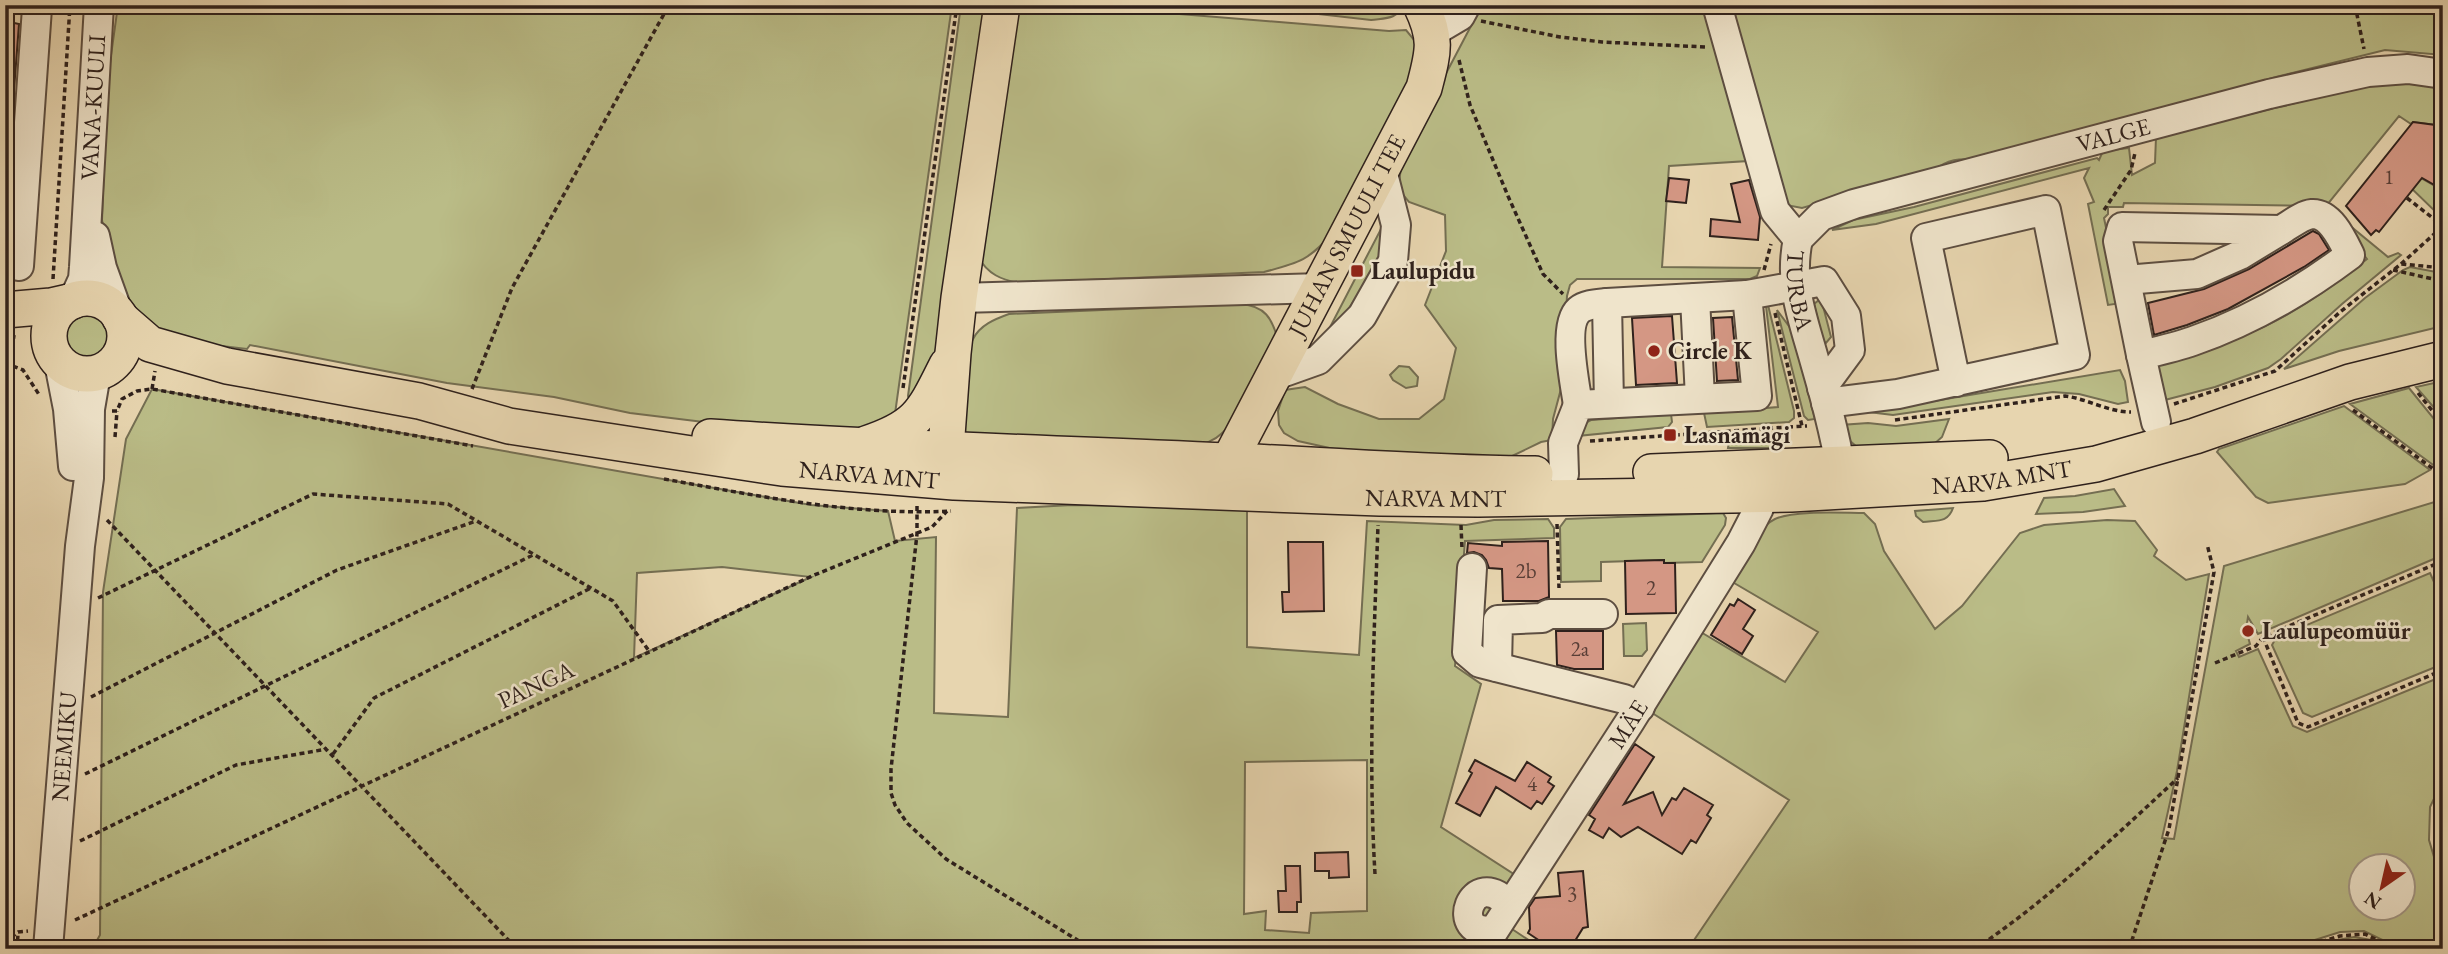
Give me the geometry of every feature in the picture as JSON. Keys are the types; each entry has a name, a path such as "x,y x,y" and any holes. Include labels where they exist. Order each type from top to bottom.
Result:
{"main road":[{"path":"959,471 953,353 1002,5"},
{"name":"JUHAN SMUULI TEE","path":"1229,461 1424,88 1446,16"},
{"path":"9,319 31,332 56,358 83,375 96,374 107,369 116,361 122,350 125,338 120,318 108,305 98,300 62,292"},
{"path":"9,319 51,306 62,292"},
{"path":"56,358 49,342 49,329 62,308 62,292"},
{"name":"NARVA MNT","path":"120,318 150,344 227,366 419,401 650,432 858,447 959,471 1169,489 1380,498 1478,499 1842,477 1983,483 2096,464 2195,436 2350,382 2443,359"},
{"name":"NARVA MNT","path":"1842,477 2007,456 2077,444 2145,417 2344,360 2443,336"},
{"path":"858,447 894,435 912,423 933,394 953,353"},
{"name":"NARVA MNT","path":"96,374 133,369 227,366"},
{"path":"1269,383 1266,425 1276,441 1287,450 1364,468"},
{"name":"NARVA MNT","path":"419,401 509,426 782,468 959,471 1229,461 1465,474 1677,472 1758,481"},
{"path":"1169,489 1197,483 1212,476 1229,461"}],"street":[{"name":"VANA-KUULI","path":"62,292 83,279 99,5"},
{"name":"TURBA","path":"1717,5 1775,211 1798,239 1794,258 1795,285 1842,477"},
{"path":"19,266 38,23"},
{"name":"VALGE","path":"1798,239 1821,216 1854,204 2269,94 2368,72 2408,69 2443,74"},
{"path":"1269,383 1318,359 1362,316 1393,261 1396,225 1382,170"},
{"name":"VANA-KUULI","path":"88,209 102,268 120,318"},
{"path":"1824,395 1898,394 1956,382 2075,355 2046,210 1926,238 1956,382"},
{"path":"2126,280 2197,274 2240,255 2311,214 2322,216 2340,233 2350,255 2282,302 2192,342 2141,355"},
{"path":"2145,417 2141,355 2118,241 2122,227 2281,230"},
{"path":"1564,474 1563,443 1578,405 1570,337 1579,310 1607,303 1747,295 1824,281 1846,316 1850,350 1824,395"},
{"path":"959,298 1321,288"},
{"path":"1578,405 1757,396 1747,295"},
{"path":"1695,298 1700,398"},
{"path":"1607,303 1609,403"},
{"name":"NEEMIKU","path":"56,358 68,409 80,545"},
{"name":"NEEMIKU","path":"48,949 80,545 89,478 90,409 96,374"},
{"name":"MÄE","path":"1488,940 1482,931 1474,927 1467,915 1469,903 1481,893 1492,893 1503,898 1510,906 1640,707 1741,543 1759,508 1758,481"},
{"path":"1472,568 1467,652 1480,663 1625,699 1640,707"},
{"path":"1497,667 1498,620 1542,618 1549,614 1603,614"}],"path":[{"path":"62,292 70,5"},
{"path":"466,406 512,288 669,5"},
{"path":"903,387 957,5"},
{"path":"2355,5 2368,72"},
{"path":"1579,310 1543,274 1508,197 1470,105 1446,16 1602,42 1729,48"},
{"path":"2401,264 2443,226 2407,198"},
{"path":"2393,270 2433,279 2443,277"},
{"path":"1773,307 1802,426"},
{"path":"9,319 10,364"},
{"path":"2416,391 2443,424"},
{"path":"1889,420 2065,396 2145,417"},
{"path":"2353,410 2443,475"},
{"name":"PANGA","path":"73,920 812,576 932,527 947,511 959,471"},
{"path":"98,598 313,494 448,504 613,601 649,651"},
{"path":"1375,874 1372,753 1380,498"},
{"path":"917,504 917,534 891,769 891,793 895,805 907,823 946,859 1092,949"},
{"path":"1557,513 1559,588"},
{"path":"107,520 517,949"},
{"path":"91,697 337,570 476,521"},
{"path":"2129,949 2169,829 2180,777 2214,572 2207,544"},
{"path":"85,774 534,555"},
{"path":"2215,663 2256,646 2263,637 2443,561"},
{"path":"332,755 374,698 591,588"},
{"path":"2263,637 2298,723 2308,727 2443,670"},
{"path":"80,841 236,765 327,749"},
{"path":"1975,949 2005,929 2180,777"},
{"path":"2443,798 2436,825 2443,861"},
{"path":"5,943 18,932 17,949"},
{"path":"2297,949 2340,936 2365,934 2395,949"}],"green space":[{"path":"118,5 952,5 894,421 879,427 853,429 720,424 630,413 554,397 447,383 250,345 247,349 171,340 138,317 108,257 102,220 107,84"},
{"path":"961,5 983,5 985,20 939,337 926,385 910,405 908,396"},
{"path":"1018,5 1068,5 1389,31 1406,30 1415,41 1410,91 1333,232 1303,259 1264,272 1013,282 991,272 978,257"},
{"path":"1239,5 1402,5 1394,16 1371,20"},
{"path":"1482,5 1710,5 1748,161 1669,166 1662,267 1760,268 1757,276 1750,279 1577,279 1570,285 1567,296 1562,385 1553,419 1552,440 1541,442 1508,458 1334,449 1298,441 1284,433 1279,425 1278,411 1285,390 1305,387 1338,404 1379,419 1419,419 1444,399 1456,348 1425,305 1446,251 1445,215 1409,202 1398,189 1401,168 1420,123"},
{"path":"1726,5 2443,5 2443,55 2385,50 2276,77 1977,160 1954,160 1933,171 1802,208 1786,205"},
{"path":"2377,83 2443,83 2443,126 2413,122 2411,124 2399,116 2326,206 2388,257 2398,253 2401,255 2268,368 2215,387 2161,401 2152,365 2228,341 2273,322 2322,293 2367,259 2332,215 2319,206 2124,203 2123,207 2108,207 2108,214 2104,218 2122,303 2108,305 2088,204 2094,202 2084,178 2089,168 1876,224 1832,230 1853,220 1914,207 2097,158 2099,160 2103,151 2129,148 2132,175 2155,163 2156,137"},
{"path":"2412,173 2437,187 2440,181 2443,182 2443,219 2410,187"},
{"path":"1385,225 1387,245 1338,325 1328,331 1381,229"},
{"path":"2410,267 2436,272 2443,267 2443,326 2339,351 2284,369 2365,298"},
{"path":"1819,300 1822,302 1831,337 1826,343 1823,341 1814,304"},
{"path":"1241,304 1262,310 1270,319 1278,340 1228,427 1211,441 1191,447 972,439 965,433 965,384 970,347 980,330 993,320 1009,314"},
{"path":"1768,305 1794,418 1789,422 1707,427 1704,413 1778,407"},
{"path":"1777,310 1794,333 1815,419 1808,420 1804,416"},
{"path":"87,315 103,322 110,338 103,354 87,361 71,354 64,338 71,322"},
{"path":"5,363 10,364 5,735"},
{"path":"1399,366 1409,367 1418,377 1417,386 1406,388 1393,380 1390,375"},
{"path":"2120,370 2125,381 2128,402 2118,404 2079,394 2053,392 1893,415 1868,412"},
{"path":"2443,381 2443,418 2416,387"},
{"path":"2409,388 2443,430 2443,462 2436,467 2350,404"},
{"path":"152,389 811,505 888,511 895,541 936,537 934,713 1008,717 1017,508 1072,505 1247,507 1247,647 1359,655 1367,521 1466,525 1494,520 1548,519 1554,528 1554,538 1465,541 1455,666 1481,684 1441,827 1526,882 1500,921 1542,949 92,949 100,935 103,592 126,439","holes":["722,567 811,577 634,658 637,573","1367,760 1367,911 1311,913 1309,933 1265,930 1266,911 1244,914 1245,762"]},
{"path":"2344,406 2430,470 2405,484 2268,503 2256,497 2217,452 2219,449"},
{"path":"1671,414 1672,422 1668,427 1577,436 1583,424 1591,420"},
{"path":"1949,419 1942,437 1933,445 1857,447 1849,440 1841,425 1868,423 1896,426"},
{"path":"1781,433 1782,448 1728,448 1730,436"},
{"path":"2114,489 2125,506 2083,512 2036,514 2044,498"},
{"path":"2441,500 2443,555 2258,634 2248,617 2246,630 2250,644 2236,651 2239,657 2258,649 2293,726 2307,732 2443,676 2443,780 2430,807 2429,840 2443,887 2443,949 2401,949 2364,931 2340,932 2296,946 2297,949 1688,949 1789,800 1649,711 1699,631 1785,682 1818,632 1729,580 1761,530 1775,519 1794,514 1864,513 1875,524 1884,551 1935,629 1962,606 2020,533 2044,525 2107,520 2135,521 2157,550 2154,556 2186,580 2209,574 2177,771 2162,838 2174,839 2224,566"},
{"path":"1953,508 1948,516 1937,521 1923,522 1916,516 1915,511"},
{"path":"1723,513 1726,518 1725,525 1702,562 1601,562 1601,581 1561,582 1560,527 1566,519"},
{"path":"2430,573 2443,602 2443,664 2312,717 2303,713 2272,645 2276,638"},
{"path":"1646,623 1647,650 1642,656 1624,656 1623,624"},
{"path":"2354,937 2371,940 2387,949 2308,949 2332,941"}],"building":[{"path":"5,21 19,24 13,103 5,103"},
{"path":"2413,122 2443,126 2443,182 2440,181 2438,187 2422,178 2379,232 2376,230 2371,235 2346,206"},
{"path":"1669,178 1689,180 1686,203 1666,201"},
{"path":"1749,180 1760,217 1758,240 1710,236 1711,219 1740,222 1731,184"},
{"path":"2313,231 2319,234 2329,250 2304,267 2228,309 2154,335 2148,303 2204,289 2249,269"},
{"name":"Circle K","path":"1672,316 1677,383 1636,385 1632,318"},
{"name":"Circle K","path":"1732,317 1738,380 1717,381 1713,318"},
{"path":"1548,541 1549,597 1539,601 1503,601 1502,569 1489,568 1482,555 1467,553 1468,543 1502,546 1502,542"},
{"path":"1288,542 1323,542 1324,611 1283,612 1282,592 1289,592"},
{"path":"1664,560 1664,563 1675,563 1676,613 1626,614 1625,561"},
{"path":"1738,599 1755,610 1743,629 1753,636 1742,654 1711,635 1730,604 1734,606"},
{"path":"1556,631 1603,631 1603,669 1574,669 1557,665"},
{"path":"1635,744 1654,757 1624,804 1653,792 1662,815 1672,798 1676,800 1684,788 1713,805 1707,815 1711,818 1696,843 1691,840 1682,854 1638,827 1621,837 1609,828 1603,838 1589,830 1595,819 1589,815"},
{"path":"1475,760 1515,781 1527,762 1551,777 1548,782 1554,786 1542,804 1537,801 1531,809 1496,787 1480,816 1456,803 1472,773 1469,771"},
{"path":"1348,852 1349,877 1329,878 1329,871 1315,871 1315,853"},
{"path":"1285,866 1300,866 1301,902 1297,902 1297,912 1279,912 1278,891 1286,891"},
{"path":"1583,871 1588,927 1583,928 1570,949 1552,949 1528,933 1529,907 1535,898 1560,896 1558,873"}],"place":[{"name":"Laulupidu","path":"1357,271"},
{"name":"Circle K","path":"1654,351"},
{"name":"Lasnamägi","path":"1670,435"},
{"name":"Laulupeomüür","path":"2248,631"}]}
